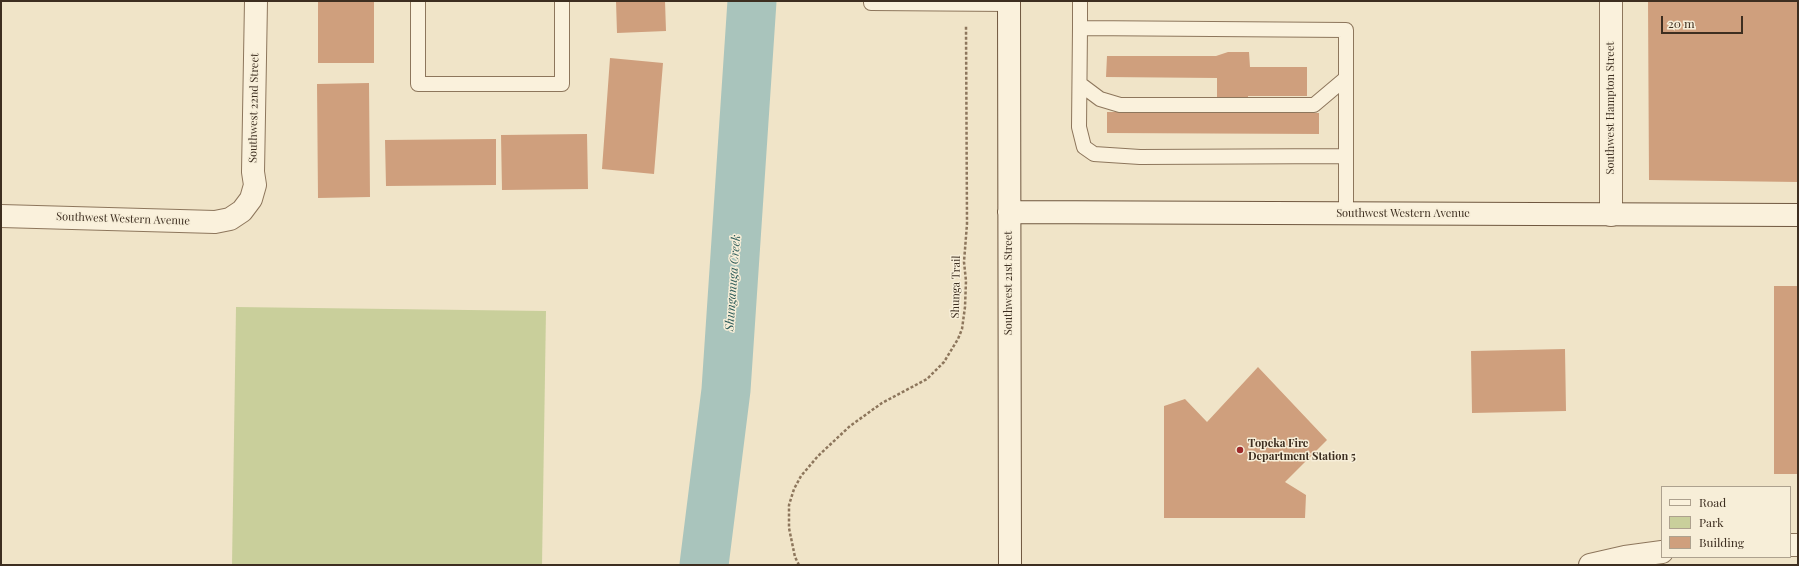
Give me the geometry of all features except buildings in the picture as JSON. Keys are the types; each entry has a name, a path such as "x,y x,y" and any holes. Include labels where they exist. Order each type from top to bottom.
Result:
{"street":[{"name":"Southwest 22nd Street","path":"242,211 251,199 255,185 253,172 256,1"},
{"name":"Southwest Hampton Street","path":"1611,1 1611,215"},
{"name":"Southwest 21st Street","path":"1009,3 1010,565"},
{"name":"Southwest Western Avenue","path":"1,216 215,222 230,219 242,211"},
{"name":"Southwest Western Avenue","path":"1009,212 1798,216"},
{"path":"1590,565 1625,557 1661,552"}],"lane":[{"path":"418,1 418,84 562,84 562,1"},
{"path":"1080,1 1079,127 1084,147 1094,154 1140,157 1346,156"},
{"path":"871,2 966,4 1009,3"},
{"path":"1080,28 1346,30 1346,214"},
{"path":"1080,84 1100,99 1120,105 1314,105 1346,78"}],"path":[{"name":"Shunga Trail","path":"799,565 795,557 789,528 789,505 794,489 801,476 818,456 850,426 882,403 927,379 944,362 958,340 962,329 966,281 964,262 966,224 966,4"}],"green space":[{"path":"236,307 546,311 542,565 232,565"}],"waterway":[{"name":"Shunganuga Creek","path":"704,565 726,390 752,1"}],"place":[{"name":"Topeka Fire Department Station 5","path":"1240,450"}]}
